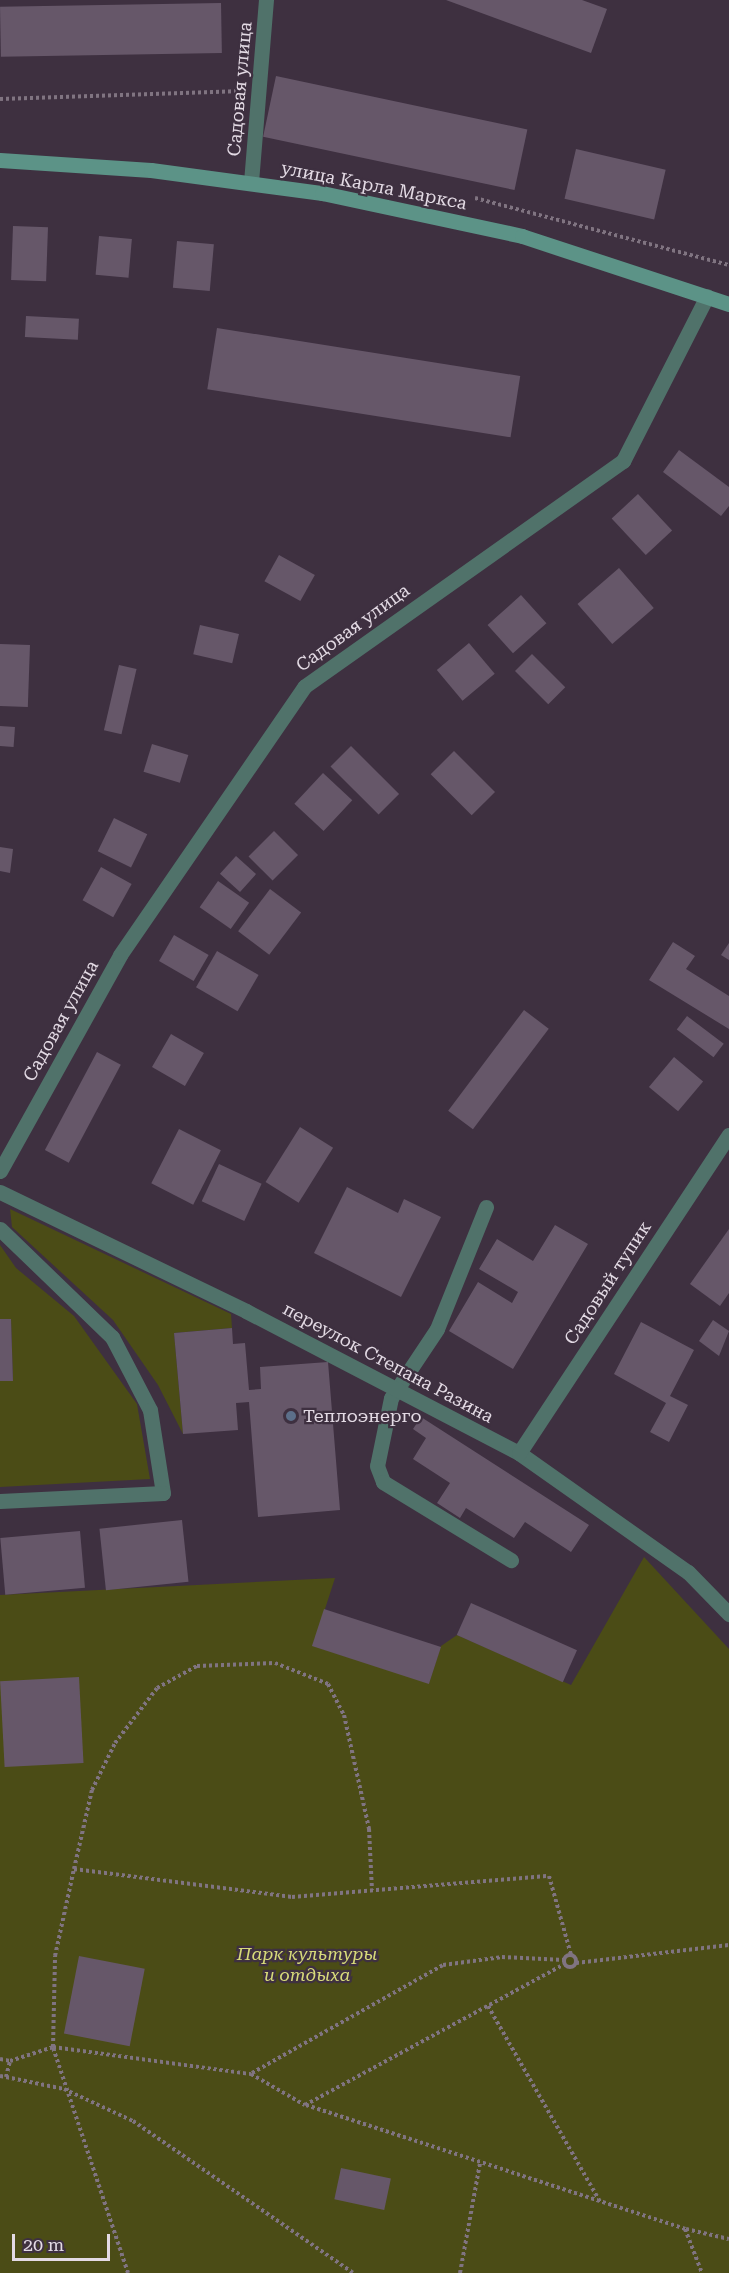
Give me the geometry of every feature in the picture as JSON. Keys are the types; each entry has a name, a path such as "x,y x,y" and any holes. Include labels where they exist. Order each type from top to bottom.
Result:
{"street":[{"name":"Садовая улица","path":"251,182 266,0"},
{"name":"улица Карла Маркса","path":"0,160 251,182 522,236 729,304"},
{"name":"Садовая улица","path":"0,1171 120,955 305,686 623,461 707,296"},
{"name":"Садовый тупик","path":"519,1453 729,1135"},
{"name":"переулок Степана Разина","path":"0,1192 396,1389 519,1453 688,1572 729,1614"},
{"path":"486,1207 437,1329 396,1389 377,1466 383,1482 511,1560"},
{"path":"0,1229 112,1337 150,1410 163,1493 0,1501"}],"path":[{"path":"0,99 259,91"},
{"path":"128,2273 64,2090 53,2047 55,1956 92,1790 115,1743 156,1688 197,1666 275,1663 328,1684 344,1715 369,1829 372,1890"},
{"path":"74,1869 292,1897 549,1876 571,1955 576,1963"},
{"path":"251,2074 443,1965 502,1957 576,1963 729,1945"},
{"path":"305,2105 488,2006 564,1962 571,1955"},
{"path":"488,2006 601,2203"},
{"path":"0,2059 10,2061 53,2047 251,2074 305,2105 601,2203 729,2240"},
{"path":"6,2077 10,2061"},
{"path":"0,2076 64,2090 133,2121 353,2273"},
{"path":"460,2273 480,2163"},
{"path":"685,2229 702,2273"}],"green space":[{"path":"10,1209 231,1314 232,1328 174,1333 183,1434 158,1385 113,1320 12,1227"},
{"path":"0,1245 16,1268 74,1316 137,1404 150,1479 0,1487 0,1381 13,1380 11,1319 0,1319"},
{"name":"Парк культуры и отдыха","path":"644,1557 729,1649 729,2273 0,2273 0,1595 335,1578 313,1646 429,1683 441,1646 457,1635 571,1685"}],"building":[{"path":"446,0 582,0 607,9 591,53"},
{"path":"221,3 222,53 1,57 0,7"},
{"path":"276,76 527,129 514,190 263,137"},
{"path":"576,149 666,170 654,219 565,199"},
{"path":"13,226 48,227 46,281 11,280"},
{"path":"99,236 132,239 128,278 96,275"},
{"path":"177,241 214,244 210,291 173,288"},
{"path":"26,316 79,319 78,340 25,337"},
{"path":"217,328 520,376 511,437 207,389"},
{"path":"679,450 729,487 729,506 721,516 663,472"},
{"path":"638,494 672,531 646,555 612,519"},
{"path":"279,555 315,575 300,601 264,581"},
{"path":"619,568 654,608 612,644 577,604"},
{"path":"521,595 546,623 513,653 488,625"},
{"path":"200,625 239,634 232,663 193,654"},
{"path":"469,643 495,674 463,701 437,670"},
{"path":"0,644 30,645 28,707 0,706"},
{"path":"532,654 565,687 548,704 515,671"},
{"path":"119,665 137,669 121,734 104,730"},
{"path":"0,726 15,727 14,747 0,746"},
{"path":"152,744 188,755 180,783 144,772"},
{"path":"351,746 399,794 379,815 330,767"},
{"path":"454,751 495,792 472,815 431,774"},
{"path":"323,773 352,800 324,831 294,804"},
{"path":"114,818 147,834 131,867 98,851"},
{"path":"274,831 298,855 273,880 249,856"},
{"path":"0,847 13,849 10,873 0,871"},
{"path":"236,856 256,874 240,892 220,874"},
{"path":"101,867 132,884 113,917 83,900"},
{"path":"218,881 249,903 231,929 200,907"},
{"path":"270,889 301,912 269,955 238,931"},
{"path":"174,935 209,955 194,981 159,961"},
{"path":"673,942 695,956 686,969 729,996 729,1029 649,980"},
{"path":"729,943 729,960 721,955"},
{"path":"217,951 259,975 238,1011 196,987"},
{"path":"524,1010 549,1029 473,1129 448,1111"},
{"path":"687,1016 724,1044 714,1057 677,1030"},
{"path":"171,1034 204,1053 185,1086 152,1067"},
{"path":"97,1052 121,1065 69,1163 45,1150"},
{"path":"674,1057 703,1081 678,1111 649,1087"},
{"path":"300,1127 333,1148 299,1203 266,1182"},
{"path":"179,1129 221,1150 193,1205 151,1183"},
{"path":"219,1164 262,1184 244,1221 202,1201"},
{"path":"347,1187 398,1213 404,1199 441,1217 401,1297 314,1253"},
{"path":"555,1225 588,1244 513,1369 449,1331 478,1282 512,1303 518,1292 479,1269 497,1239 533,1261"},
{"path":"729,1229 729,1293 720,1306 690,1284"},
{"path":"0,1319 11,1319 13,1381 0,1381"},
{"path":"713,1320 729,1331 719,1356 699,1341"},
{"path":"641,1322 694,1350 670,1396 688,1405 669,1442 650,1432 666,1403 614,1374"},
{"name":"Теплоэнерго","path":"232,1328 233,1344 245,1343 249,1390 261,1389 260,1367 328,1362 340,1510 258,1517 249,1402 236,1403 238,1430 183,1434 174,1333"},
{"path":"421,1417 589,1525 571,1552 525,1522 514,1538 466,1508 460,1518 437,1503 450,1483 413,1459 426,1438 413,1429"},
{"path":"182,1520 188,1582 106,1590 99,1529"},
{"path":"80,1531 85,1588 5,1595 0,1538"},
{"path":"471,1603 577,1650 563,1682 457,1635"},
{"path":"324,1609 441,1647 429,1684 312,1646"},
{"path":"79,1677 84,1763 5,1767 0,1681"},
{"path":"79,1956 145,1969 130,2046 64,2034"},
{"path":"341,2168 391,2179 384,2210 334,2199"}],"place":[{"name":"Теплоэнерго","path":"291,1416"}]}
